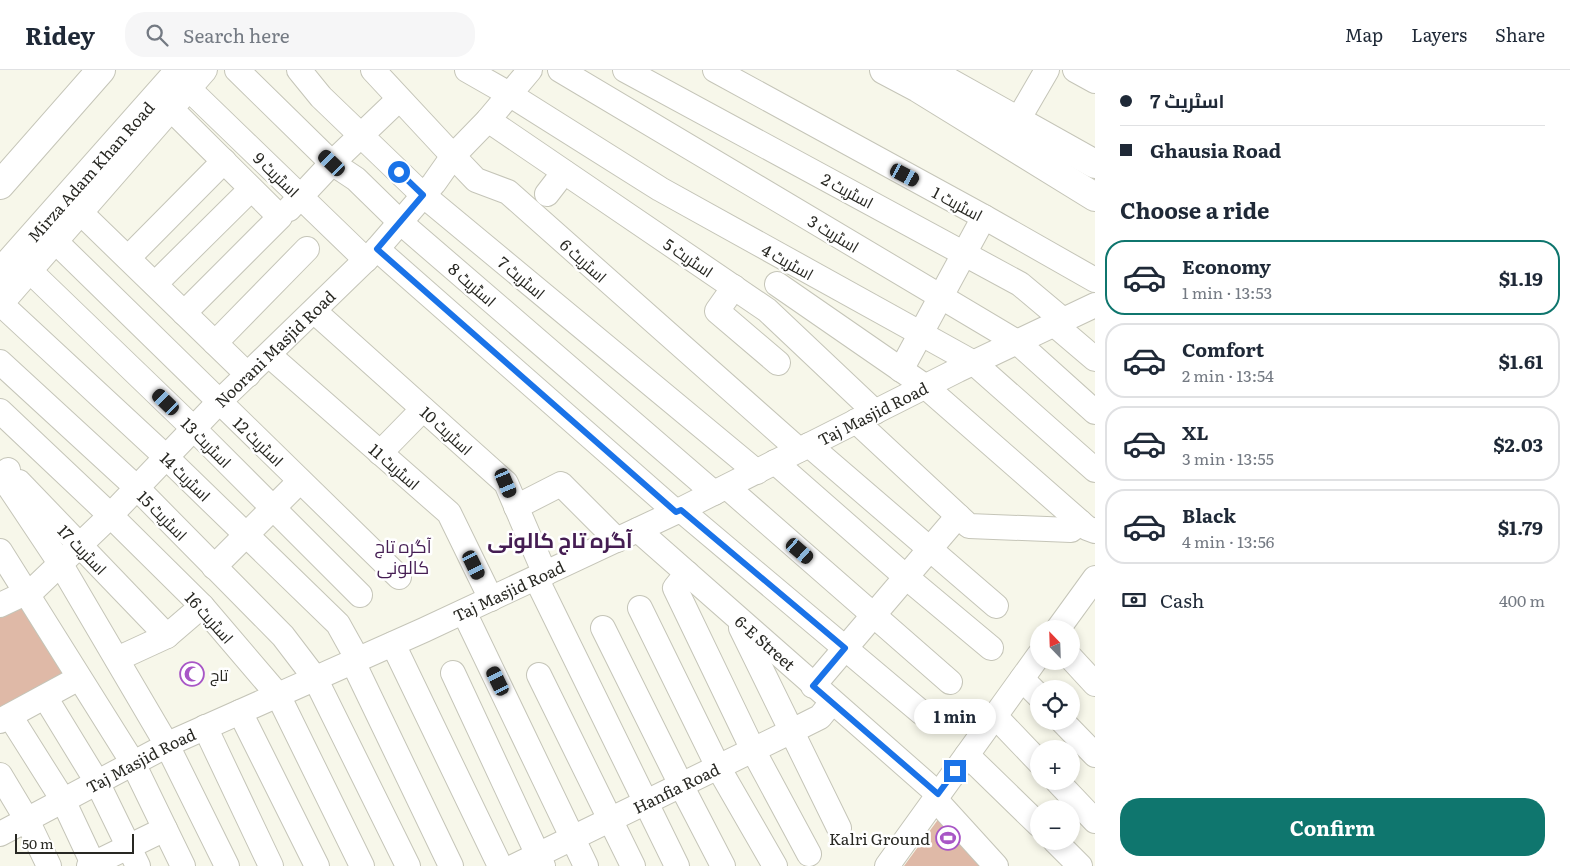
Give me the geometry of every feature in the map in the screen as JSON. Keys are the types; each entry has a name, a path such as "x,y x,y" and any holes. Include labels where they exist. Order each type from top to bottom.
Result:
{"main road":[{"path":"0,185 101,70"},
{"path":"886,70 918,88 1011,132 1095,164"},
{"path":"927,70 1095,197"},
{"name":"Mirza Adam Khan Road","path":"0,273 185,79"}],"street":[{"path":"0,304 171,109 185,79 205,70"},
{"name":"اسٹریٹ 8","path":"237,70 332,163 356,180 400,222 720,490 874,615 950,682"},
{"name":"اسٹریٹ 7","path":"299,70 321,97 423,195 906,577 990,648"},
{"name":"اسٹریٹ 6","path":"373,70 476,180 508,192 804,448 930,549 996,606"},
{"name":"اسٹریٹ 4","path":"467,70 509,94 660,189 974,363 1095,470"},
{"name":"Noorani Masjid Road","path":"0,605 34,588 60,564 137,488 219,402 372,254 423,195 453,156 488,120 530,70"},
{"name":"اسٹریٹ 3","path":"560,70 1017,342 1095,412"},
{"name":"اسٹریٹ 2","path":"626,70 1020,284 1095,359"},
{"name":"اسٹریٹ 1","path":"714,70 984,217 1095,280"},
{"path":"1011,132 1047,70"},
{"path":"1075,70 1095,81"},
{"name":"اسٹریٹ 9","path":"185,79 300,196 922,713"},
{"path":"184,313 332,163 400,99"},
{"path":"171,109 280,217"},
{"name":"اسٹریٹ 5","path":"488,120 767,310 969,526 1071,530 1088,527"},
{"path":"128,258 224,161"},
{"path":"547,194 564,172"},
{"path":"155,284 251,188"},
{"path":"80,212 248,375"},
{"path":"901,370 984,217"},
{"name":"اسٹریٹ 12","path":"55,241 399,577"},
{"path":"215,343 307,249"},
{"name":"اسٹریٹ 13","path":"30,271 193,428 360,595"},
{"path":"778,284 926,387 1088,527"},
{"path":"734,287 717,311 778,363"},
{"name":"اسٹریٹ 14","path":"0,304 166,457 338,624 451,866"},
{"name":"Taj Masjid Road","path":"0,834 167,745 464,612 679,511 974,363 1095,305"},
{"name":"اسٹریٹ 10","path":"314,311 506,483 540,576 645,803 677,866"},
{"name":"اسٹریٹ 11","path":"269,355 449,513 491,599"},
{"name":"اسٹریٹ 15","path":"0,362 137,488 283,636 316,678 408,866"},
{"path":"380,452 423,409"},
{"name":"اسٹریٹ 16","path":"0,411 110,515 202,606 278,695 362,866"},
{"path":"4,466 2,476 60,564 167,745 228,866"},
{"name":"اسٹریٹ 17","path":"4,466 167,636"},
{"path":"214,567 300,481"},
{"name":"6-E Street","path":"516,506 561,484 628,535 687,573 937,797 996,866"},
{"path":"813,686 958,516"},
{"path":"0,552 133,763 183,866"},
{"path":"687,573 675,588 753,750 809,854"},
{"path":"1066,620 1091,594"},
{"path":"117,659 167,636 202,606"},
{"path":"640,608 718,767 775,866"},
{"path":"464,612 586,866"},
{"path":"735,615 839,828"},
{"path":"603,628 723,866"},
{"path":"393,644 500,866"},
{"path":"887,866 1030,668"},
{"path":"1080,668 1095,684"},
{"path":"453,673 541,860"},
{"path":"539,674 632,866"},
{"path":"79,678 5,719 63,800 92,865 133,856 165,829"},
{"path":"1022,679 1030,687"},
{"path":"45,697 96,782 133,856"},
{"name":"Hanfia Road","path":"515,866 541,860 572,838 820,717 832,702"},
{"path":"240,712 317,866"},
{"path":"995,716 1030,753"},
{"path":"205,727 271,866"},
{"path":"1070,730 1095,756"},
{"path":"967,755 1030,816"},
{"path":"0,775 27,820 49,866"},
{"path":"1066,790 1095,821"},
{"path":"1064,850 1080,866"}],"shaded area":[{"path":"25,593 78,679 0,721 0,605"},
{"name":"Kalri Ground","path":"945,810 997,866 904,866"}],"place":[{"name":"تاج","path":"192,674"},
{"name":"Kalri Ground","path":"948,838"}],"district":[{"name":"آگرہ تاج کالونی","path":"560,538"},
{"name":"آگرہ تاج کالونی","path":"403,555"}],"route":[{"path":"399,172 423,195 377,249 676,512 681,510 845,648 813,686 938,794 955,771"}]}
